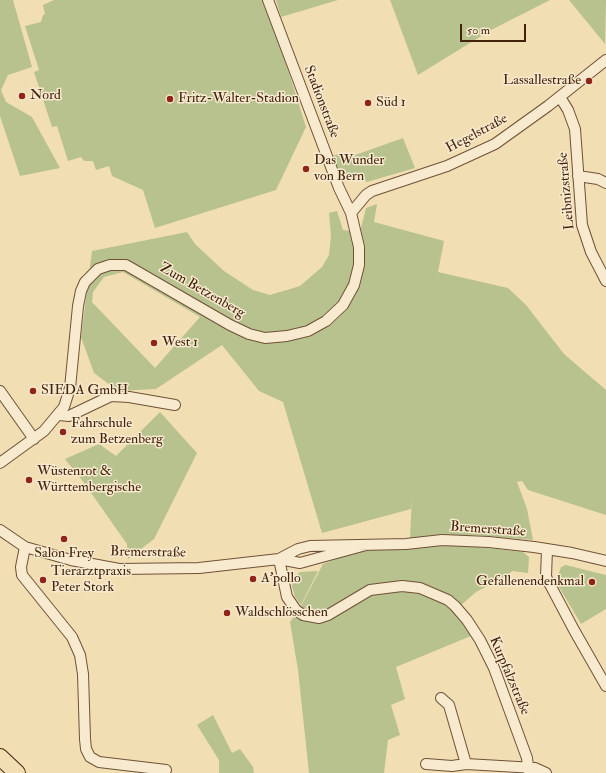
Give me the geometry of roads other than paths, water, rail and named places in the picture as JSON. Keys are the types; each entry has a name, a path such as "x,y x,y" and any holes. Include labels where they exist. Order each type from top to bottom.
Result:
{"main road":[{"path":"0,757 17,773"}],"street":[{"name":"Stadionstraße","path":"268,0 339,188 351,213"},
{"name":"Hegelstraße","path":"351,213 366,195 372,191 446,166 481,152 513,132 606,60"},
{"name":"Leibnizstraße","path":"560,97 568,110 575,129 580,212 585,238 596,264 606,281"},
{"path":"578,176 598,178 606,183"},
{"name":"Zum Betzenberg","path":"0,463 44,431 59,415 68,398 81,291 85,282 98,270 110,265 126,265 230,325 249,334 265,338 288,336 308,331 326,321 343,305 354,285 359,265 359,247 351,213"},
{"path":"0,391 34,439"},
{"path":"59,415 70,416 98,401 111,396 129,397 175,405"},
{"name":"Bremerstraße","path":"0,530 25,547 71,560 119,569 199,568 278,559 300,563 366,545"},
{"name":"Bremerstraße","path":"278,559 298,549 310,546 337,544 366,545 442,540 489,542 546,549 606,561"},
{"path":"25,547 21,567 22,575 72,637 80,654 83,674 85,739 86,749 90,757 99,762 166,770"},
{"path":"546,549 546,577 606,686"},
{"name":"Kurpfalzstraße","path":"278,559 287,597 296,610 307,616 319,618 328,615 370,590 396,587 420,588 448,600 467,620 480,640 494,668 529,770"},
{"path":"441,698 449,705 466,764"},
{"path":"426,764 452,766 466,764 529,770 539,768 546,773"}],"place":[{"name":"Lassallestraße","path":"589,81"},
{"name":"Nord","path":"22,96"},
{"name":"Fritz-Walter-Stadion","path":"170,99"},
{"name":"Süd 1","path":"368,103"},
{"name":"Das Wunder von Bern","path":"306,169"},
{"name":"West 1","path":"154,343"},
{"name":"SIEDA GmbH","path":"33,391"},
{"name":"Fahrschule zum Betzenberg","path":"63,432"},
{"name":"Wüstenrot & Württembergische","path":"29,480"},
{"name":"Salon Frey","path":"64,539"},
{"name":"A'pollo","path":"253,579"},
{"name":"Tierarztpraxis Peter Stork","path":"43,580"},
{"name":"Gefallenendenkmal","path":"592,582"},
{"name":"Waldschlösschen","path":"227,613"}]}
